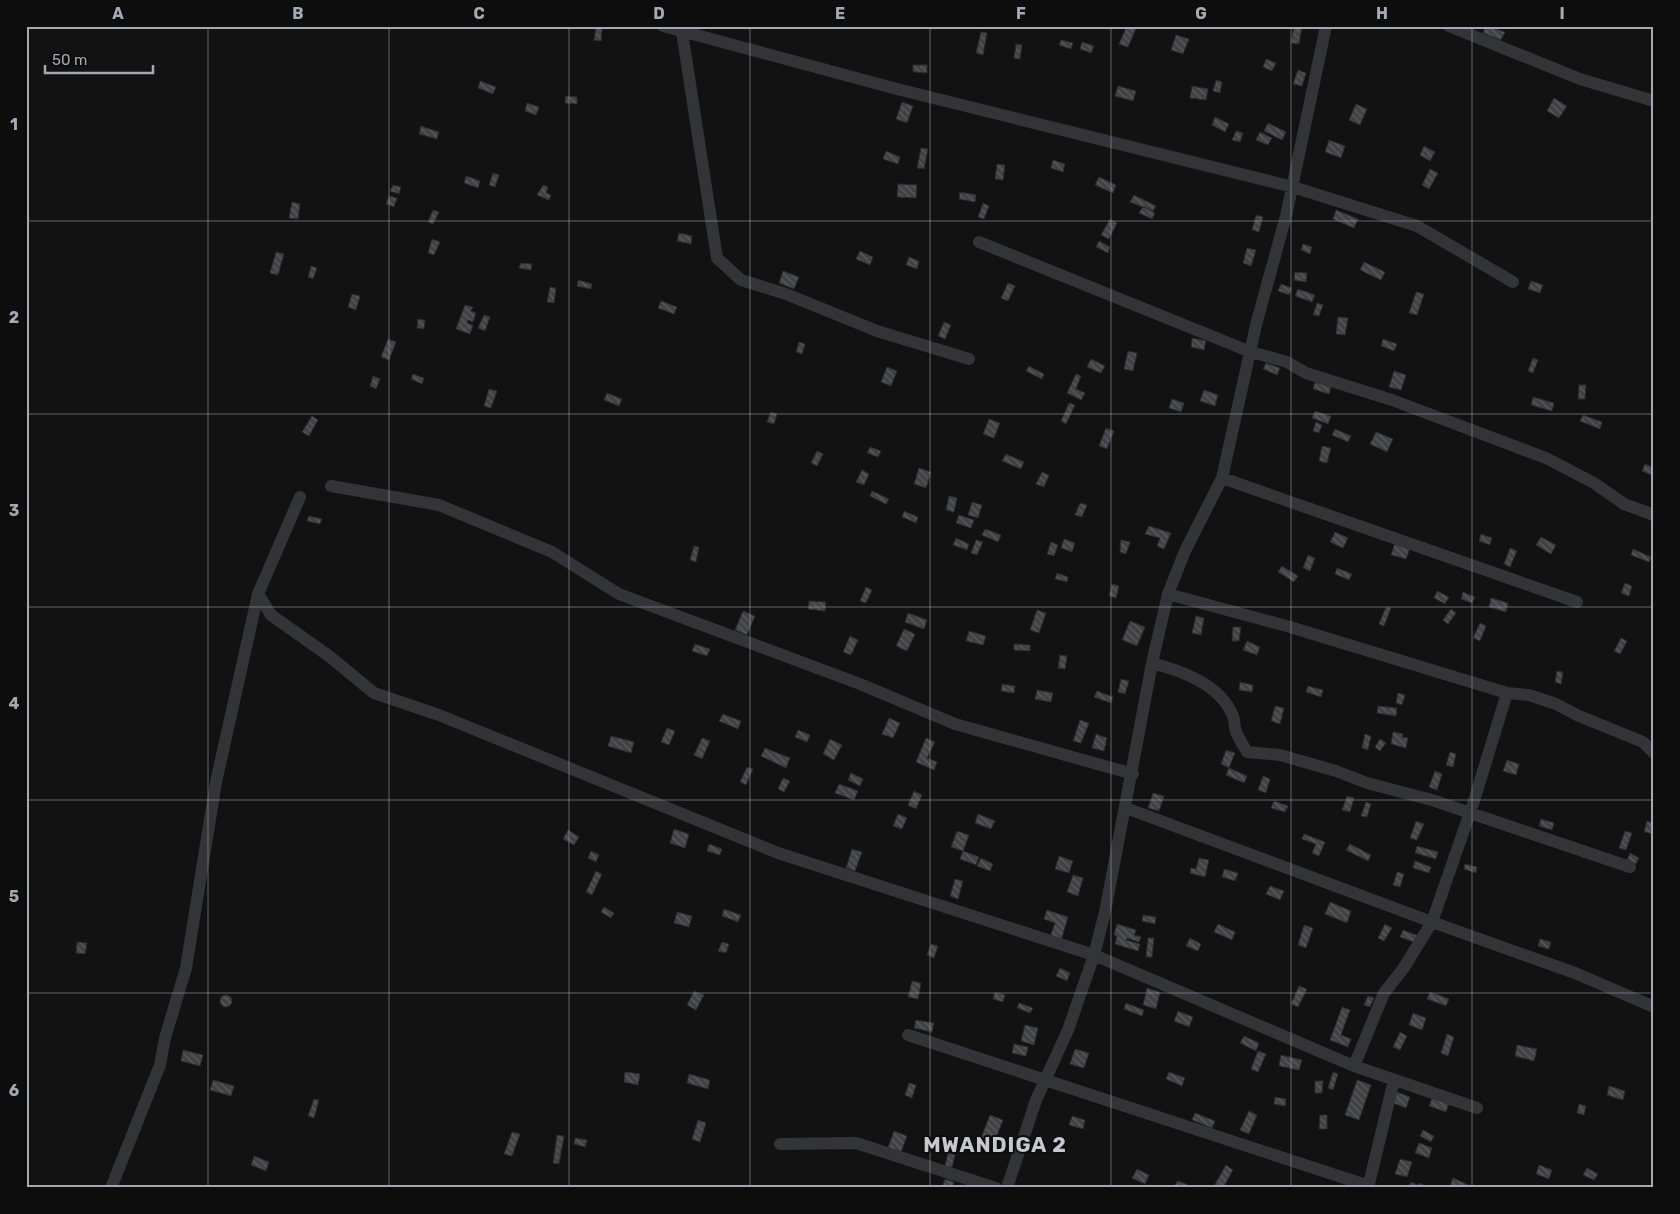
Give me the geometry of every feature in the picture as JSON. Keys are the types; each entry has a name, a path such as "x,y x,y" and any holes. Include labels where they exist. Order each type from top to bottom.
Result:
{"street":[{"path":"662,26 897,89 1293,187 1417,226 1513,282"},
{"path":"1007,1188 1045,1080 1068,1030 1094,955 1106,912 1152,663 1168,594 1185,551 1222,478 1252,352 1256,325 1293,187 1326,26"},
{"path":"1449,26 1580,79 1654,101"},
{"path":"682,32 717,258 741,280 786,294 877,331 970,359"},
{"path":"979,242 1252,352 1287,362 1306,373 1392,400 1546,458 1594,483 1624,504 1654,515"},
{"path":"1222,478 1577,602"},
{"path":"331,486 439,505 552,552 619,594 860,684 956,724 1133,774"},
{"path":"111,1188 160,1065 165,1038 186,968 216,782 258,594 300,497"},
{"path":"258,594 271,615 329,656 374,693 439,715 778,853 1094,955 1354,1066 1477,1108"},
{"path":"1168,594 1297,630 1507,693 1529,695 1556,704 1579,716 1643,742 1654,754"},
{"path":"1152,663 1180,671 1200,682 1222,698 1233,717 1236,732 1247,752 1280,755 1336,771 1382,788 1432,800 1630,867"},
{"path":"1354,1066 1384,993 1403,968 1432,922 1470,814 1507,693"},
{"path":"1126,808 1432,922 1575,972 1654,1007"},
{"path":"908,1035 1369,1187 1394,1080"},
{"path":"780,1144 856,1143 996,1188"}],"building":[{"path":"1127,26 1137,26 1128,47 1119,44"},
{"path":"1294,26 1302,26 1299,44 1291,43"},
{"path":"1486,26 1505,32 1501,40 1483,33"},
{"path":"596,28 602,29 601,41 594,40"},
{"path":"981,32 987,33 983,55 976,53"},
{"path":"1176,35 1189,39 1183,54 1171,50"},
{"path":"1061,40 1073,43 1071,49 1059,45"},
{"path":"1082,42 1094,46 1091,53 1080,49"},
{"path":"1016,44 1022,45 1020,59 1014,58"},
{"path":"1266,59 1276,63 1272,71 1263,67"},
{"path":"913,65 927,65 927,73 913,72"},
{"path":"1298,70 1306,73 1302,86 1293,84"},
{"path":"1216,80 1222,82 1220,93 1213,91"},
{"path":"480,81 496,87 493,94 478,88"},
{"path":"1118,86 1136,91 1133,101 1115,96"},
{"path":"1192,86 1208,89 1206,100 1190,98"},
{"path":"566,96 577,97 577,104 565,103"},
{"path":"1554,98 1567,106 1559,118 1547,111"},
{"path":"902,102 913,106 907,123 896,119"},
{"path":"527,103 539,107 536,115 525,111"},
{"path":"1356,104 1367,109 1360,125 1349,120"},
{"path":"1215,117 1229,124 1225,132 1212,125"},
{"path":"1268,123 1286,132 1282,140 1264,131"},
{"path":"421,126 439,132 437,139 419,134"},
{"path":"1236,131 1243,133 1240,142 1232,140"},
{"path":"1260,132 1272,138 1268,145 1256,140"},
{"path":"1329,140 1345,146 1341,158 1325,152"},
{"path":"1424,146 1435,152 1430,161 1420,155"},
{"path":"921,148 928,149 924,169 917,168"},
{"path":"886,151 900,157 898,164 883,159"},
{"path":"1053,160 1065,164 1063,172 1051,168"},
{"path":"997,164 1005,165 1003,180 995,179"},
{"path":"1430,169 1438,173 1429,189 1422,185"},
{"path":"493,173 499,175 495,187 489,185"},
{"path":"466,176 480,181 478,188 464,183"},
{"path":"1099,177 1116,185 1113,193 1095,185"},
{"path":"898,184 917,185 916,198 897,197"},
{"path":"393,185 401,187 399,194 390,191"},
{"path":"543,185 548,187 546,193 551,195 549,200 537,195"},
{"path":"960,192 976,195 975,202 959,199"},
{"path":"1134,195 1156,206 1153,211 1130,202"},
{"path":"389,196 397,198 394,207 386,204"},
{"path":"292,202 300,204 298,219 289,218"},
{"path":"983,203 989,206 984,219 978,217"},
{"path":"1143,206 1155,213 1152,219 1139,213"},
{"path":"433,210 439,212 433,224 428,222"},
{"path":"1336,210 1358,219 1354,228 1333,219"},
{"path":"1256,215 1263,217 1259,232 1252,230"},
{"path":"1110,219 1117,223 1109,239 1101,235"},
{"path":"679,233 692,236 691,244 677,241"},
{"path":"432,239 440,242 434,255 428,253"},
{"path":"1099,241 1110,247 1108,253 1096,247"},
{"path":"1303,244 1312,247 1310,254 1301,250"},
{"path":"1247,248 1256,250 1251,266 1243,263"},
{"path":"860,251 873,257 870,265 856,259"},
{"path":"276,252 284,254 278,275 270,273"},
{"path":"909,257 919,261 917,269 906,265"},
{"path":"1364,262 1385,272 1381,280 1360,270"},
{"path":"521,263 532,264 531,270 519,268"},
{"path":"311,266 317,268 313,279 308,277"},
{"path":"783,271 799,277 794,289 779,283"},
{"path":"1295,272 1307,273 1306,282 1294,280"},
{"path":"578,280 592,284 591,289 577,286"},
{"path":"1531,281 1543,285 1540,293 1528,289"},
{"path":"1008,283 1015,286 1008,301 1001,298"},
{"path":"1281,284 1292,288 1289,295 1278,291"},
{"path":"550,287 556,288 554,303 547,302"},
{"path":"1298,289 1315,295 1312,302 1295,296"},
{"path":"1416,292 1424,294 1417,315 1409,313"},
{"path":"352,294 360,296 356,310 348,307"},
{"path":"661,301 677,307 674,314 658,308"},
{"path":"1317,303 1323,305 1319,316 1313,315"},
{"path":"465,305 473,307 471,311 476,313 473,322 468,320 467,323 473,325 470,334 456,329"},
{"path":"484,315 490,317 485,331 478,328"},
{"path":"1338,317 1348,318 1345,335 1336,334"},
{"path":"418,319 425,320 424,329 417,328"},
{"path":"944,322 951,325 945,339 938,336"},
{"path":"1192,338 1206,341 1204,350 1191,347"},
{"path":"388,339 396,342 389,360 381,357"},
{"path":"1383,339 1397,344 1394,351 1381,346"},
{"path":"799,342 805,344 802,354 796,352"},
{"path":"1128,351 1137,353 1133,371 1124,369"},
{"path":"1533,358 1538,360 1533,373 1528,371"},
{"path":"1091,359 1105,366 1101,373 1087,367"},
{"path":"1266,363 1280,368 1277,375 1263,369"},
{"path":"1029,366 1044,374 1042,379 1026,371"},
{"path":"887,367 897,371 891,386 881,382"},
{"path":"1394,371 1406,375 1401,390 1389,387"},
{"path":"413,374 424,378 422,384 411,379"},
{"path":"1076,374 1081,376 1076,389 1085,393 1081,400 1067,393"},
{"path":"373,376 380,379 376,389 370,386"},
{"path":"1315,382 1331,387 1329,394 1313,389"},
{"path":"1579,385 1586,385 1585,399 1578,399"},
{"path":"489,389 497,391 491,408 484,406"},
{"path":"1204,390 1218,395 1215,406 1200,401"},
{"path":"607,393 622,399 619,406 604,400"},
{"path":"1533,397 1554,403 1552,411 1531,405"},
{"path":"1172,399 1184,403 1181,412 1169,408"},
{"path":"1069,403 1075,405 1066,424 1061,421"},
{"path":"1315,411 1331,416 1328,424 1312,418"},
{"path":"771,412 777,414 774,424 767,422"},
{"path":"1583,415 1602,422 1600,429 1580,421"},
{"path":"312,416 318,420 309,436 302,432"},
{"path":"989,419 1000,423 994,438 983,434"},
{"path":"1316,422 1322,425 1319,433 1313,431"},
{"path":"1106,428 1114,431 1107,449 1099,446"},
{"path":"1335,429 1351,436 1348,442 1332,435"},
{"path":"1376,432 1393,439 1387,452 1370,444"},
{"path":"1322,446 1331,448 1327,463 1319,461"},
{"path":"870,447 881,451 878,457 867,453"},
{"path":"817,451 823,454 817,466 811,463"},
{"path":"1006,454 1024,462 1021,469 1002,461"},
{"path":"1645,464 1654,468 1654,476 1642,471"},
{"path":"919,468 931,472 926,488 914,484"},
{"path":"862,470 869,474 864,485 856,482"},
{"path":"1042,472 1049,475 1044,487 1036,484"},
{"path":"872,491 889,499 886,504 870,496"},
{"path":"949,496 957,498 954,512 946,510"},
{"path":"972,502 982,505 978,518 968,515"},
{"path":"1080,503 1087,505 1082,517 1075,515"},
{"path":"904,511 918,517 916,523 902,517"},
{"path":"959,515 974,520 971,528 956,523"},
{"path":"309,516 322,519 320,524 307,521"},
{"path":"1149,526 1171,533 1164,549 1157,546 1160,538 1145,534"},
{"path":"985,529 1001,535 998,542 982,535"},
{"path":"1335,532 1348,538 1343,548 1330,542"},
{"path":"1481,534 1492,538 1490,545 1479,541"},
{"path":"1541,537 1556,545 1551,554 1536,545"},
{"path":"956,538 969,544 967,550 953,545"},
{"path":"1064,539 1075,543 1072,552 1061,548"},
{"path":"976,540 983,542 977,555 971,553"},
{"path":"1121,540 1130,542 1126,554 1120,552"},
{"path":"1051,542 1058,545 1054,556 1047,554"},
{"path":"1395,543 1410,548 1406,559 1391,555"},
{"path":"694,546 699,547 696,562 690,560"},
{"path":"1510,548 1517,551 1510,567 1504,564"},
{"path":"1633,549 1651,557 1649,562 1631,555"},
{"path":"1308,555 1315,558 1310,571 1303,568"},
{"path":"1282,566 1298,576 1294,582 1278,572"},
{"path":"1337,568 1352,574 1349,580 1335,574"},
{"path":"1057,573 1068,577 1067,582 1055,579"},
{"path":"1625,583 1632,586 1629,596 1621,593"},
{"path":"1112,584 1119,586 1116,598 1109,596"},
{"path":"866,587 872,590 866,603 860,601"},
{"path":"1437,591 1449,597 1445,604 1434,598"},
{"path":"1463,592 1475,597 1472,603 1461,599"},
{"path":"1491,598 1508,603 1506,612 1489,607"},
{"path":"809,601 826,602 825,611 808,609"},
{"path":"1386,607 1391,608 1384,626 1379,624"},
{"path":"1451,609 1456,613 1448,624 1443,620"},
{"path":"1037,610 1046,613 1039,633 1030,630"},
{"path":"743,611 755,616 747,635 735,630"},
{"path":"908,613 927,620 924,629 905,622"},
{"path":"1196,616 1204,618 1201,635 1192,633"},
{"path":"1130,621 1145,627 1137,646 1122,640"},
{"path":"1480,623 1486,626 1480,641 1473,638"},
{"path":"1233,627 1241,627 1239,641 1232,641"},
{"path":"904,629 915,634 907,651 896,646"},
{"path":"969,631 986,636 983,645 966,641"},
{"path":"850,636 858,640 851,655 843,652"},
{"path":"1621,638 1627,641 1620,654 1614,651"},
{"path":"1247,641 1260,647 1257,655 1243,650"},
{"path":"695,644 710,649 707,656 692,651"},
{"path":"1014,644 1030,645 1030,651 1014,650"},
{"path":"1060,655 1067,656 1065,669 1058,668"},
{"path":"1557,671 1563,672 1561,684 1555,682"},
{"path":"1121,679 1129,681 1125,694 1118,692"},
{"path":"1240,682 1253,685 1252,692 1239,690"},
{"path":"1002,684 1015,686 1014,693 1001,691"},
{"path":"1308,686 1323,690 1321,697 1306,692"},
{"path":"1037,690 1053,693 1051,702 1035,699"},
{"path":"1097,691 1113,697 1111,703 1094,697"},
{"path":"1398,693 1405,695 1402,705 1396,703"},
{"path":"1275,706 1284,708 1280,724 1271,721"},
{"path":"1378,706 1397,708 1396,716 1377,713"},
{"path":"723,714 741,721 738,729 719,721"},
{"path":"889,718 900,723 893,738 882,734"},
{"path":"1080,720 1089,723 1081,743 1073,741"},
{"path":"667,728 675,731 669,745 661,742"},
{"path":"798,730 810,735 807,742 795,737"},
{"path":"1393,732 1403,734 1402,737 1408,738 1406,748 1391,744"},
{"path":"1096,734 1107,738 1104,751 1092,748"},
{"path":"1365,734 1371,736 1368,750 1362,748"},
{"path":"611,736 634,742 631,753 608,746"},
{"path":"702,738 710,741 702,759 694,755"},
{"path":"926,738 935,742 927,758 937,762 934,770 916,762"},
{"path":"830,739 842,745 834,760 823,754"},
{"path":"1380,739 1386,743 1380,751 1375,747"},
{"path":"765,748 790,758 786,768 761,756"},
{"path":"1226,750 1235,753 1229,768 1221,764"},
{"path":"1450,752 1456,754 1453,767 1446,765"},
{"path":"1507,760 1519,764 1516,775 1503,771"},
{"path":"747,767 753,769 746,785 740,782"},
{"path":"1229,768 1247,776 1244,783 1226,775"},
{"path":"1435,771 1442,774 1437,790 1429,787"},
{"path":"851,773 863,779 860,786 848,780"},
{"path":"1263,776 1270,779 1266,793 1258,790"},
{"path":"783,778 790,781 784,792 778,789"},
{"path":"839,784 858,791 854,800 835,793"},
{"path":"914,791 922,795 916,809 908,805"},
{"path":"1153,793 1164,796 1159,811 1148,808"},
{"path":"1347,796 1354,798 1350,812 1342,810"},
{"path":"1274,801 1288,806 1285,812 1271,808"},
{"path":"1366,802 1371,804 1367,817 1361,816"},
{"path":"898,814 907,818 902,829 893,826"},
{"path":"978,814 995,821 991,829 975,823"},
{"path":"1541,819 1554,823 1552,830 1539,826"},
{"path":"1416,821 1424,824 1417,840 1410,838"},
{"path":"1647,821 1654,823 1654,834 1644,832"},
{"path":"674,829 689,834 685,848 670,843"},
{"path":"568,830 579,837 574,845 563,839"},
{"path":"957,831 969,835 963,851 951,847"},
{"path":"1625,831 1632,833 1626,850 1619,848"},
{"path":"1304,834 1325,842 1319,856 1312,853 1316,844 1302,839"},
{"path":"709,844 722,849 720,855 707,851"},
{"path":"1350,844 1371,855 1368,861 1346,850"},
{"path":"1417,846 1438,852 1436,859 1415,853"},
{"path":"852,849 862,852 855,871 846,868"},
{"path":"591,851 599,855 596,862 588,858"},
{"path":"963,851 979,857 976,865 960,859"},
{"path":"1630,853 1639,858 1636,864 1627,860"},
{"path":"1059,856 1073,861 1069,873 1055,869"},
{"path":"981,858 993,864 990,871 977,866"},
{"path":"1199,858 1209,860 1205,877 1190,873 1191,868 1196,869"},
{"path":"1415,861 1431,867 1429,873 1413,868"},
{"path":"1465,864 1477,867 1476,873 1464,869"},
{"path":"1224,869 1238,873 1235,881 1222,877"},
{"path":"596,871 602,874 592,895 586,892"},
{"path":"1397,872 1404,874 1400,887 1393,885"},
{"path":"1073,875 1083,878 1078,896 1067,892"},
{"path":"955,879 963,881 958,899 950,896"},
{"path":"1270,886 1284,891 1280,900 1266,894"},
{"path":"1330,902 1351,911 1347,923 1325,914"},
{"path":"604,907 614,913 611,918 601,912"},
{"path":"724,909 741,915 738,922 722,916"},
{"path":"1047,910 1068,917 1061,941 1050,937 1055,923 1044,919"},
{"path":"677,912 692,916 689,927 674,923"},
{"path":"1143,915 1156,917 1155,924 1142,921"},
{"path":"1117,924 1136,930 1134,935 1141,937 1139,942 1127,938 1126,940 1140,944 1138,951 1115,944 1117,936 1114,935"},
{"path":"1218,924 1235,932 1232,940 1214,932"},
{"path":"1385,924 1392,928 1384,941 1378,938"},
{"path":"1304,925 1313,928 1306,948 1298,945"},
{"path":"1403,930 1419,936 1416,943 1400,937"},
{"path":"1148,938 1154,938 1152,957 1146,957"},
{"path":"1190,938 1201,944 1198,951 1186,946"},
{"path":"1540,939 1551,942 1549,949 1538,946"},
{"path":"77,942 87,943 85,954 76,953"},
{"path":"722,942 729,944 726,953 718,951"},
{"path":"931,944 938,946 934,958 927,955"},
{"path":"1060,968 1070,973 1067,981 1056,976"},
{"path":"912,981 921,983 918,999 908,997"},
{"path":"1299,986 1307,989 1298,1007 1291,1004"},
{"path":"1147,988 1160,992 1156,1009 1143,1005"},
{"path":"694,991 704,995 696,1010 687,1005"},
{"path":"995,992 1005,995 1003,1002 993,999"},
{"path":"1430,992 1449,999 1446,1006 1427,999"},
{"path":"228,995 231,996 231,1006 224,1007 221,1006 220,999 221,996"},
{"path":"1368,996 1374,998 1370,1007 1364,1005"},
{"path":"1019,1003 1033,1008 1030,1013 1017,1008"},
{"path":"1126,1003 1144,1010 1142,1016 1124,1009"},
{"path":"1342,1007 1350,1010 1341,1035 1351,1039 1348,1047 1330,1040"},
{"path":"1178,1011 1193,1017 1189,1027 1174,1021"},
{"path":"1413,1013 1426,1018 1422,1030 1409,1025"},
{"path":"916,1020 934,1023 932,1032 914,1028"},
{"path":"1025,1025 1038,1028 1034,1045 1021,1041"},
{"path":"1400,1032 1407,1036 1400,1050 1393,1047"},
{"path":"1447,1034 1454,1037 1448,1056 1441,1053"},
{"path":"1244,1036 1259,1043 1256,1051 1240,1043"},
{"path":"1014,1044 1028,1047 1026,1056 1012,1053"},
{"path":"1517,1045 1537,1049 1534,1061 1515,1056"},
{"path":"1075,1049 1089,1053 1084,1068 1070,1064"},
{"path":"183,1050 203,1055 200,1066 181,1061"},
{"path":"1258,1051 1266,1054 1258,1072 1251,1069"},
{"path":"1281,1055 1302,1060 1299,1070 1279,1066"},
{"path":"625,1072 640,1074 638,1085 624,1082"},
{"path":"1169,1072 1185,1078 1182,1086 1166,1079"},
{"path":"1333,1072 1338,1074 1333,1090 1328,1088"},
{"path":"689,1074 710,1080 708,1089 687,1083"},
{"path":"213,1080 234,1086 231,1096 210,1090"},
{"path":"1357,1080 1371,1085 1359,1120 1345,1115"},
{"path":"1315,1081 1323,1081 1322,1093 1315,1093"},
{"path":"909,1083 916,1085 912,1098 905,1095"},
{"path":"1609,1086 1625,1091 1623,1100 1607,1095"},
{"path":"1397,1092 1410,1097 1406,1108 1393,1103"},
{"path":"1275,1097 1286,1099 1285,1106 1274,1104"},
{"path":"1432,1098 1449,1103 1446,1112 1429,1106"},
{"path":"314,1099 319,1100 314,1118 308,1116"},
{"path":"1579,1104 1586,1106 1584,1115 1577,1113"},
{"path":"1249,1111 1257,1115 1249,1134 1240,1130"},
{"path":"1195,1113 1215,1121 1212,1128 1192,1120"},
{"path":"990,1115 1003,1120 994,1143 981,1138"},
{"path":"1320,1115 1327,1115 1327,1129 1319,1129"},
{"path":"1072,1116 1085,1120 1083,1129 1069,1125"},
{"path":"698,1120 706,1123 700,1142 692,1139"},
{"path":"1423,1130 1434,1136 1431,1142 1420,1136"},
{"path":"894,1131 907,1136 901,1152 888,1148"},
{"path":"512,1132 520,1134 512,1156 504,1154"},
{"path":"557,1135 564,1136 559,1164 553,1163"},
{"path":"575,1138 587,1140 585,1147 574,1144"},
{"path":"1419,1143 1432,1148 1429,1158 1415,1153"},
{"path":"948,1153 955,1155 952,1167 945,1166"},
{"path":"254,1156 269,1162 266,1171 251,1165"},
{"path":"1400,1159 1412,1162 1407,1177 1395,1174"},
{"path":"1226,1165 1233,1170 1223,1188 1213,1188"},
{"path":"1539,1165 1552,1170 1549,1179 1536,1174"},
{"path":"1587,1168 1598,1174 1594,1180 1583,1175"},
{"path":"1137,1169 1149,1175 1145,1184 1132,1178"},
{"path":"1453,1178 1471,1186 1470,1188 1449,1188"},
{"path":"945,1179 954,1182 952,1188 942,1188"},
{"path":"1178,1181 1193,1187 1174,1186"},
{"path":"1411,1182 1418,1185 1419,1183 1426,1186 1408,1188"}],"district":[{"name":"MWANDIGA 2","path":"995,1144"}]}
